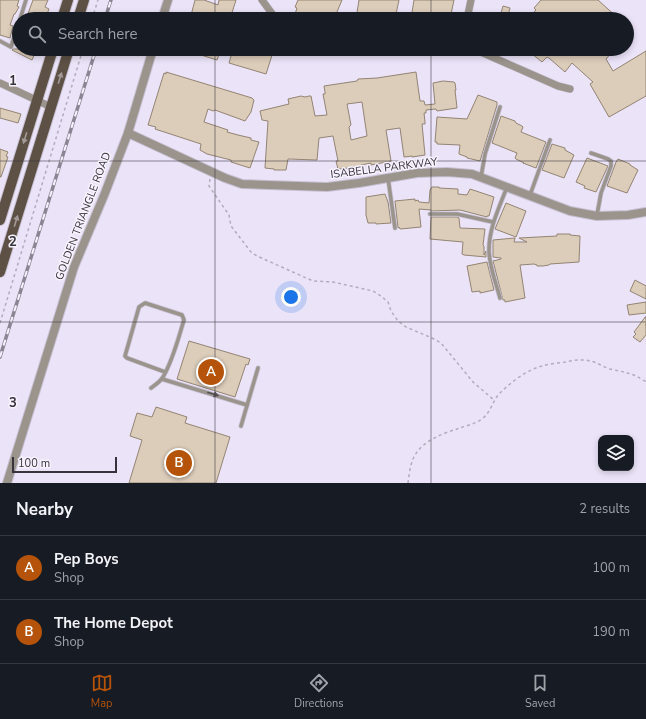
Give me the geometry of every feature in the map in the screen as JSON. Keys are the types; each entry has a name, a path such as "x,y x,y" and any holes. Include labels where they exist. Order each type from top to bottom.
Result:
{"main road":[{"path":"64,12 68,0"},
{"path":"80,12 84,0"},
{"path":"0,220 51,56"},
{"path":"0,272 67,56"}],"street":[{"path":"164,12 168,0"},
{"path":"262,0 271,12"},
{"path":"468,12 471,0"},
{"name":"GOLDEN TRIANGLE ROAD","path":"7,483 74,267 128,133 151,56"},
{"path":"490,56 558,86 570,89"},
{"path":"0,83 51,107"},
{"name":"ISABELLA PARKWAY","path":"128,133 211,172 242,184 327,187 417,173 447,172 472,174 570,211 597,216 628,215 646,212"}],"lane":[{"path":"22,12 26,0"},
{"path":"0,41 11,47 12,44"},
{"path":"481,177 485,154 500,107"},
{"path":"530,195 550,140"},
{"path":"590,154 611,161 611,166 601,193 597,216"},
{"path":"388,178 395,228"},
{"path":"500,298 491,266 489,251 493,222 507,186"},
{"path":"430,214 457,214 493,222"},
{"path":"151,388 162,379 166,372 184,317 182,315 145,303 139,307 125,356 166,372"},
{"path":"241,426 258,368"},
{"path":"162,379 247,405"}],"path":[{"path":"94,12 98,0"},
{"path":"0,323 81,56"},
{"path":"211,172 209,186 229,215 232,226 251,252 313,281 333,282 373,291 388,302 391,311 398,321 406,327 441,343 473,382 494,400"},
{"path":"408,483 413,459 419,449 446,432 468,426 481,420 488,414 494,400 511,383 530,370 541,366 579,359 590,360 608,368 629,372 646,382"}],"building":[{"path":"0,0 19,0 17,6 19,7 16,12 12,12 10,25 12,26 12,30 10,38 0,35"},
{"path":"33,0 48,0 45,7 49,9 48,12 29,12"},
{"path":"195,0 204,0 218,5 219,0 236,0 232,12 192,12"},
{"path":"298,0 342,0 337,12 296,12 297,8 295,7"},
{"path":"359,0 399,0 396,12 357,12"},
{"path":"414,0 454,0 451,12 412,12"},
{"path":"541,0 598,0 611,12 534,12 536,10 534,8"},
{"path":"503,6 510,8 509,12 501,12"},
{"path":"646,51 646,96 609,117 590,84 593,82 572,63 565,72 547,57 542,62 535,56 609,56 606,59 613,71"},
{"path":"24,56 34,56 32,60"},
{"path":"204,56 218,56 217,60"},
{"path":"231,56 272,56 266,74 229,63"},
{"path":"166,72 252,98 254,100 251,112 245,121 215,110 213,111 208,109 204,122 228,130 227,132 251,138 251,140 259,142 250,168 231,162 231,160 207,154 200,150 201,144 155,129 156,127 148,125 164,73 166,74"},
{"path":"416,72 420,101 424,101 425,105 435,104 433,83 443,81 455,83 457,108 437,111 436,109 426,110 426,113 424,113 425,124 422,124 425,155 404,157 400,128 386,130 391,161 371,165 371,163 361,165 361,167 348,170 348,168 338,169 333,136 319,138 317,160 288,159 286,170 265,168 268,121 262,120 260,111 289,104 288,99 301,96 311,96 315,116 327,115 323,94 325,94 324,86 357,81 358,79 377,78","holes":["362,102 367,136 351,140 349,127 351,125 347,104"]},
{"path":"478,95 497,102 480,161 467,158 459,154 460,145 437,144 437,142 435,142 437,117 467,119"},
{"path":"0,108 21,114 18,123 0,118"},
{"path":"501,116 515,121 522,126 521,132 546,142 536,168 516,159 517,153 492,143"},
{"path":"552,144 565,148 565,150 574,155 564,178 542,170"},
{"path":"0,149 8,152 6,156 8,157 1,177 0,177"},
{"path":"587,158 608,166 596,192 584,188 585,186 576,182"},
{"path":"618,159 630,164 638,170 627,193 607,186"},
{"path":"432,187 458,189 458,194 467,195 470,189 494,197 489,216 487,217 460,210 431,211 419,209 421,227 398,228 395,201 415,199 415,201 418,200 419,202 429,203 430,190"},
{"path":"385,194 388,202 391,223 368,223 366,215 366,197"},
{"path":"506,203 526,211 516,237 495,229"},
{"path":"431,217 457,217 459,218 460,228 485,229 483,245 484,255 486,251 486,257 462,254 463,242 430,239"},
{"path":"557,234 580,236 579,262 550,264 543,266 537,266 534,264 520,265 525,298 505,302 505,300 503,300 493,261 501,258 493,257 493,240 515,238 514,242 527,242 519,238 557,236"},
{"path":"487,262 494,290 480,293 480,291 472,292 467,266"},
{"path":"635,280 646,286 646,299 630,291"},
{"path":"646,302 646,313 629,315 627,305"},
{"path":"646,316 646,335 640,342 633,337 636,334 634,332"},
{"path":"189,341 250,359 248,365 246,364 235,397 177,379"},
{"path":"156,407 187,417 185,423 230,437 216,483 129,483 142,440 130,436 137,413 152,417"}],"railway":[{"path":"107,12 111,0"},
{"path":"0,357 94,56"}],"place":[{"name":"Pep Boys","path":"211,372"},
{"name":"The Home Depot","path":"179,463"}]}
